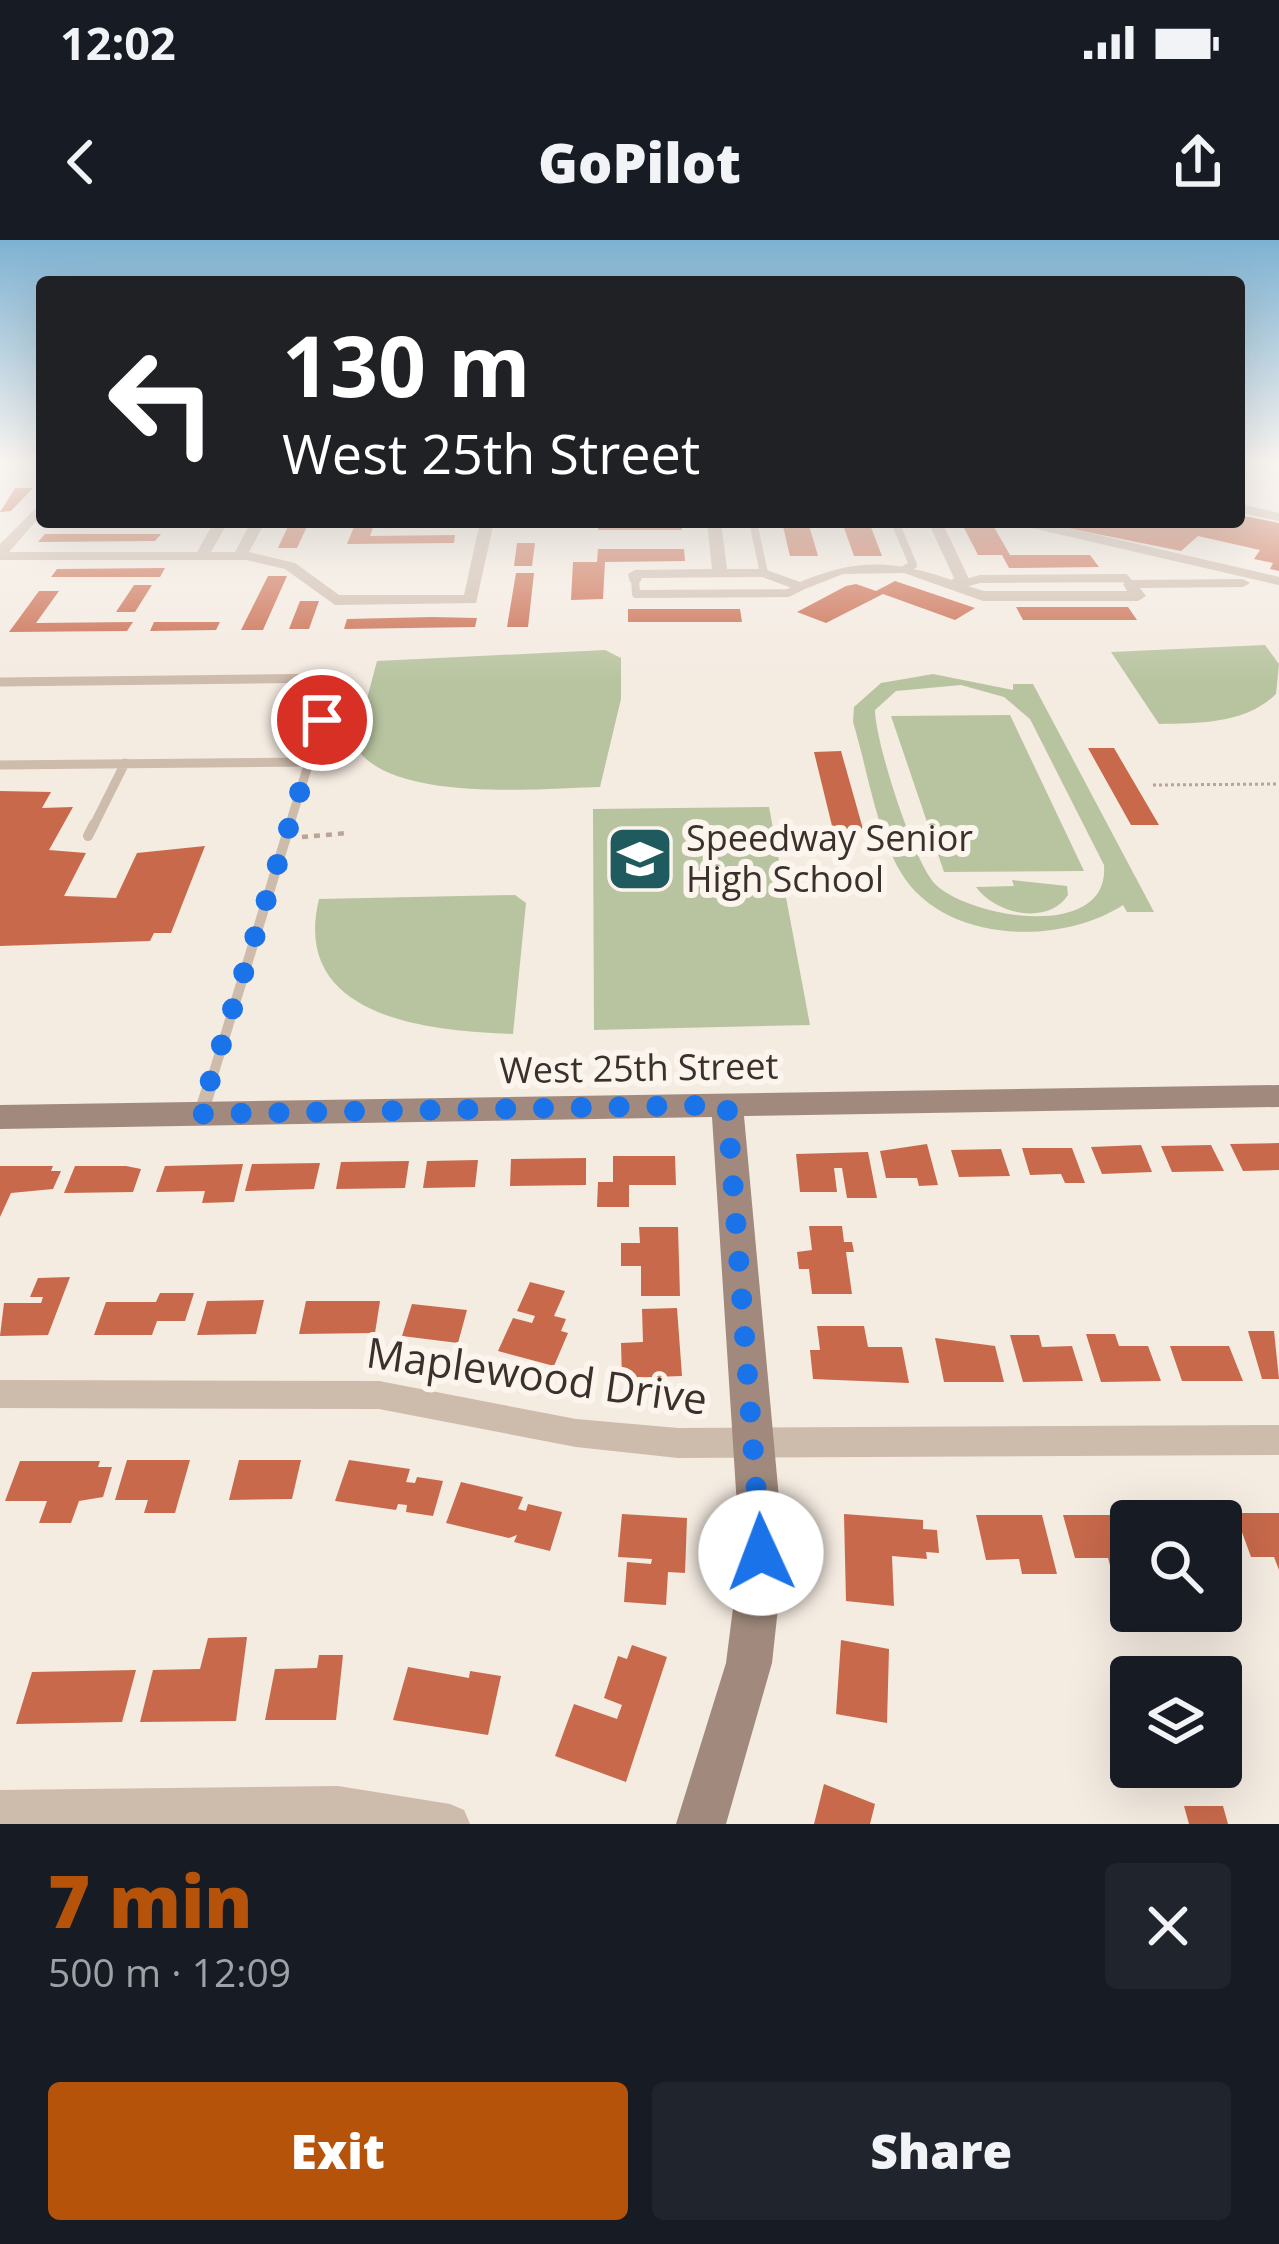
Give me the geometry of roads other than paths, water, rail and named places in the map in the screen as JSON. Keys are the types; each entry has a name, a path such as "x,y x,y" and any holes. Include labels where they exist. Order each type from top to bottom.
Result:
{"street":[{"path":"202,555 214,534"},
{"path":"240,555 251,534"},
{"path":"0,555 240,555 290,566 335,600 471,600 485,534"},
{"path":"715,534 720,573"},
{"path":"941,534 962,579 954,586"},
{"path":"635,579 635,574 764,573 800,587 842,570 904,569 983,596 1138,596 1130,584 1248,579"},
{"name":"West 25th Street","path":"0,1117 1279,1096"},
{"path":"701,1824 733,1732 759,1599 761,1524 727,1105"},
{"name":"Maplewood Drive","path":"0,1394 379,1394 605,1437 755,1444 1279,1440"},
{"path":"0,1810 338,1806 450,1824"}],"lane":[{"path":"756,534 764,573"},
{"path":"900,534 913,565 904,569"},
{"path":"1071,534 1248,579 1279,581"},
{"path":"635,579 636,594 788,592 800,587"},
{"path":"0,682 335,678 200,1114"},
{"path":"0,765 310,762"},
{"path":"88,836 125,763"}],"place":[{"name":"Speedway Senior High School","path":"640,859"}]}
